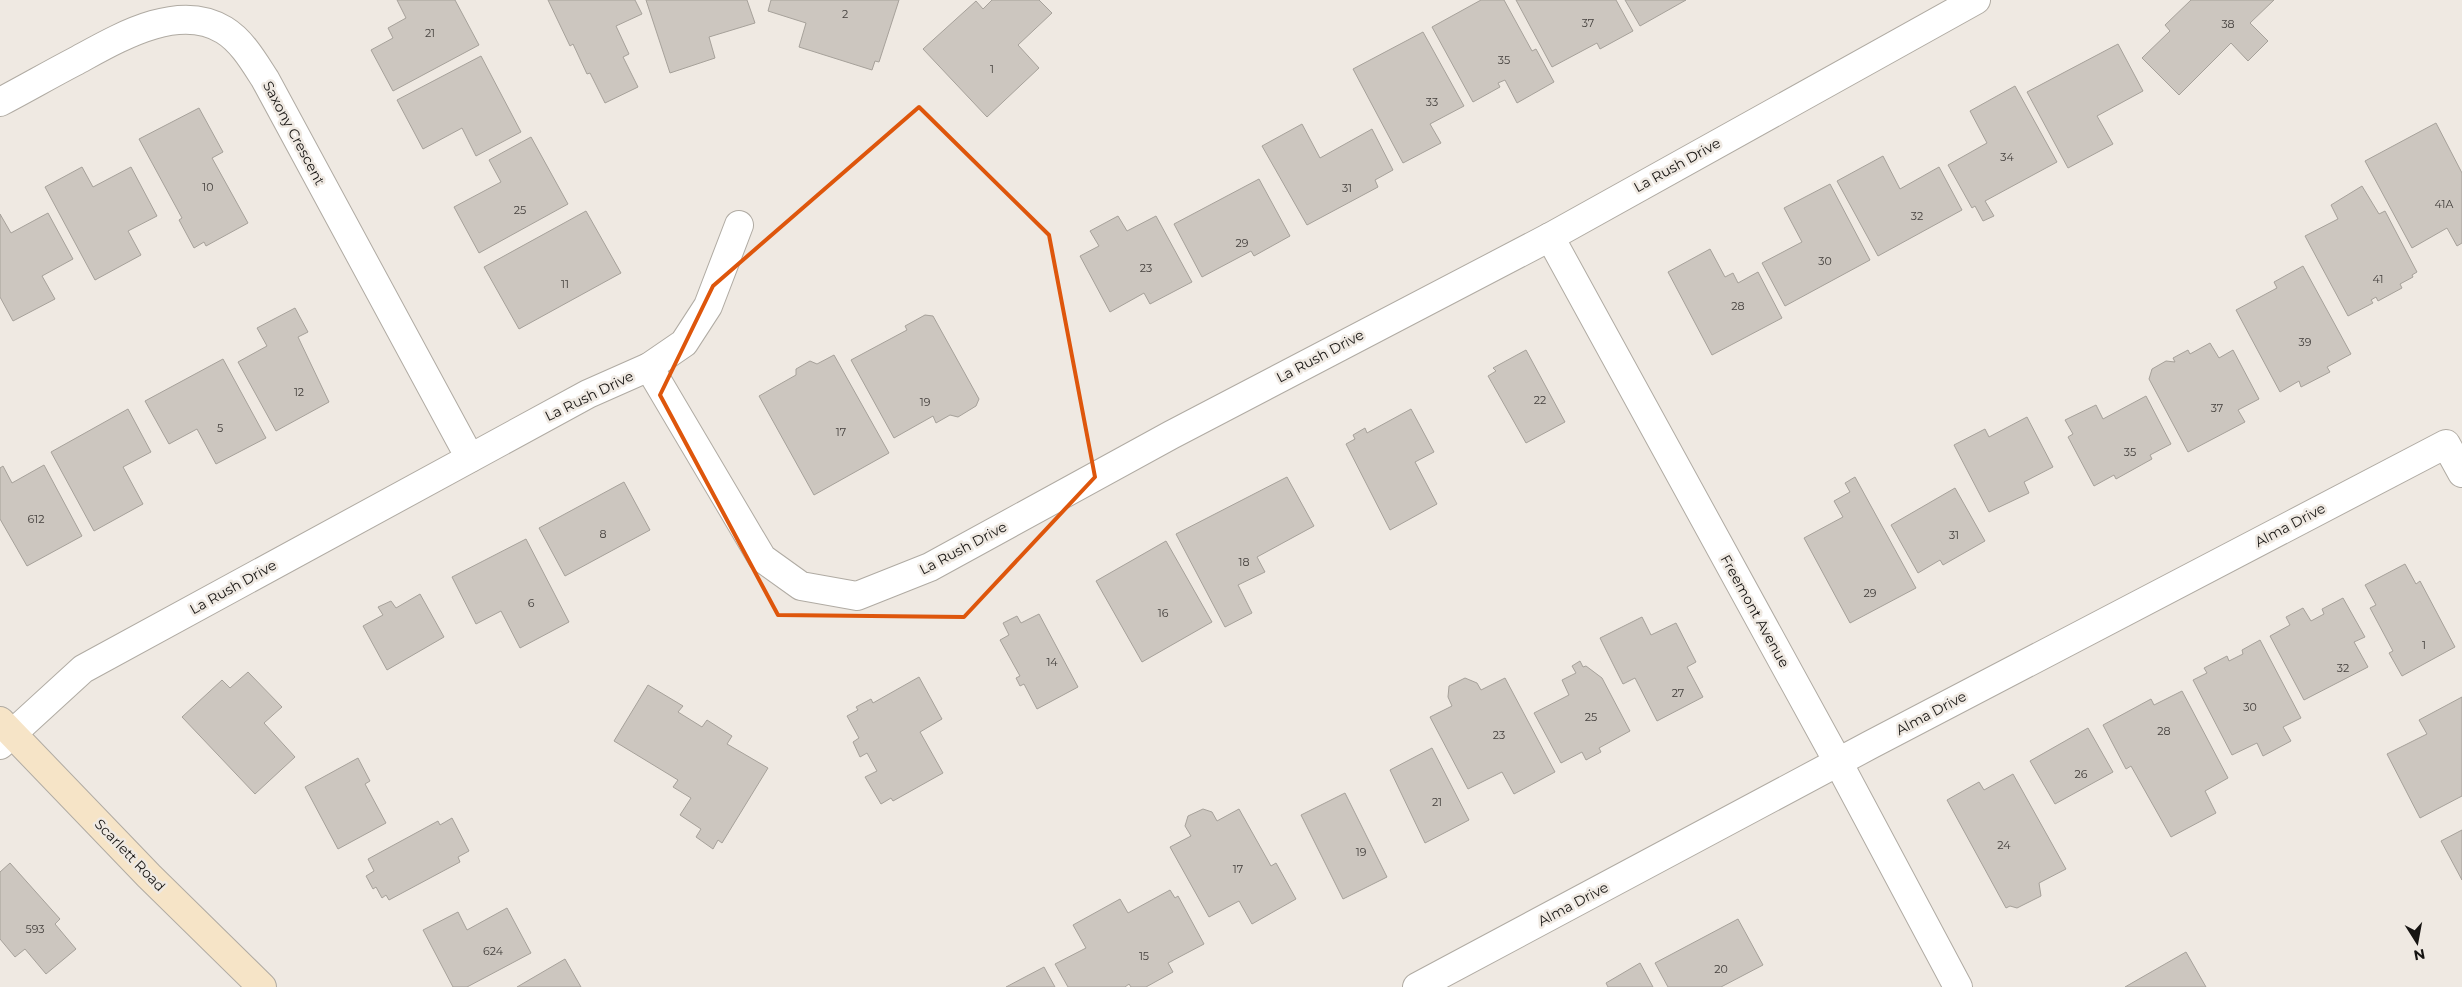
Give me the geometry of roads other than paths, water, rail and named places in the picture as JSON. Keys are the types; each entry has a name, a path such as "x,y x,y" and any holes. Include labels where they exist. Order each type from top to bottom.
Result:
{"main road":[{"name":"Scarlett Road","path":"4,733 262,987"}],"street":[{"name":"La Rush Drive","path":"4,733 83,669 588,394 649,366 762,558 801,586 857,596 930,567 1171,435 1550,236 1976,0"},
{"name":"Saxony Crescent","path":"0,102 131,32 169,21 198,21 224,30 248,52 265,79 470,458"},
{"path":"649,366 684,343 708,306 740,225"},
{"name":"Freemont Avenue","path":"1550,236 1838,762 1958,987"},
{"name":"Alma Drive","path":"1417,987 1838,762 2446,444 2462,473"}]}
